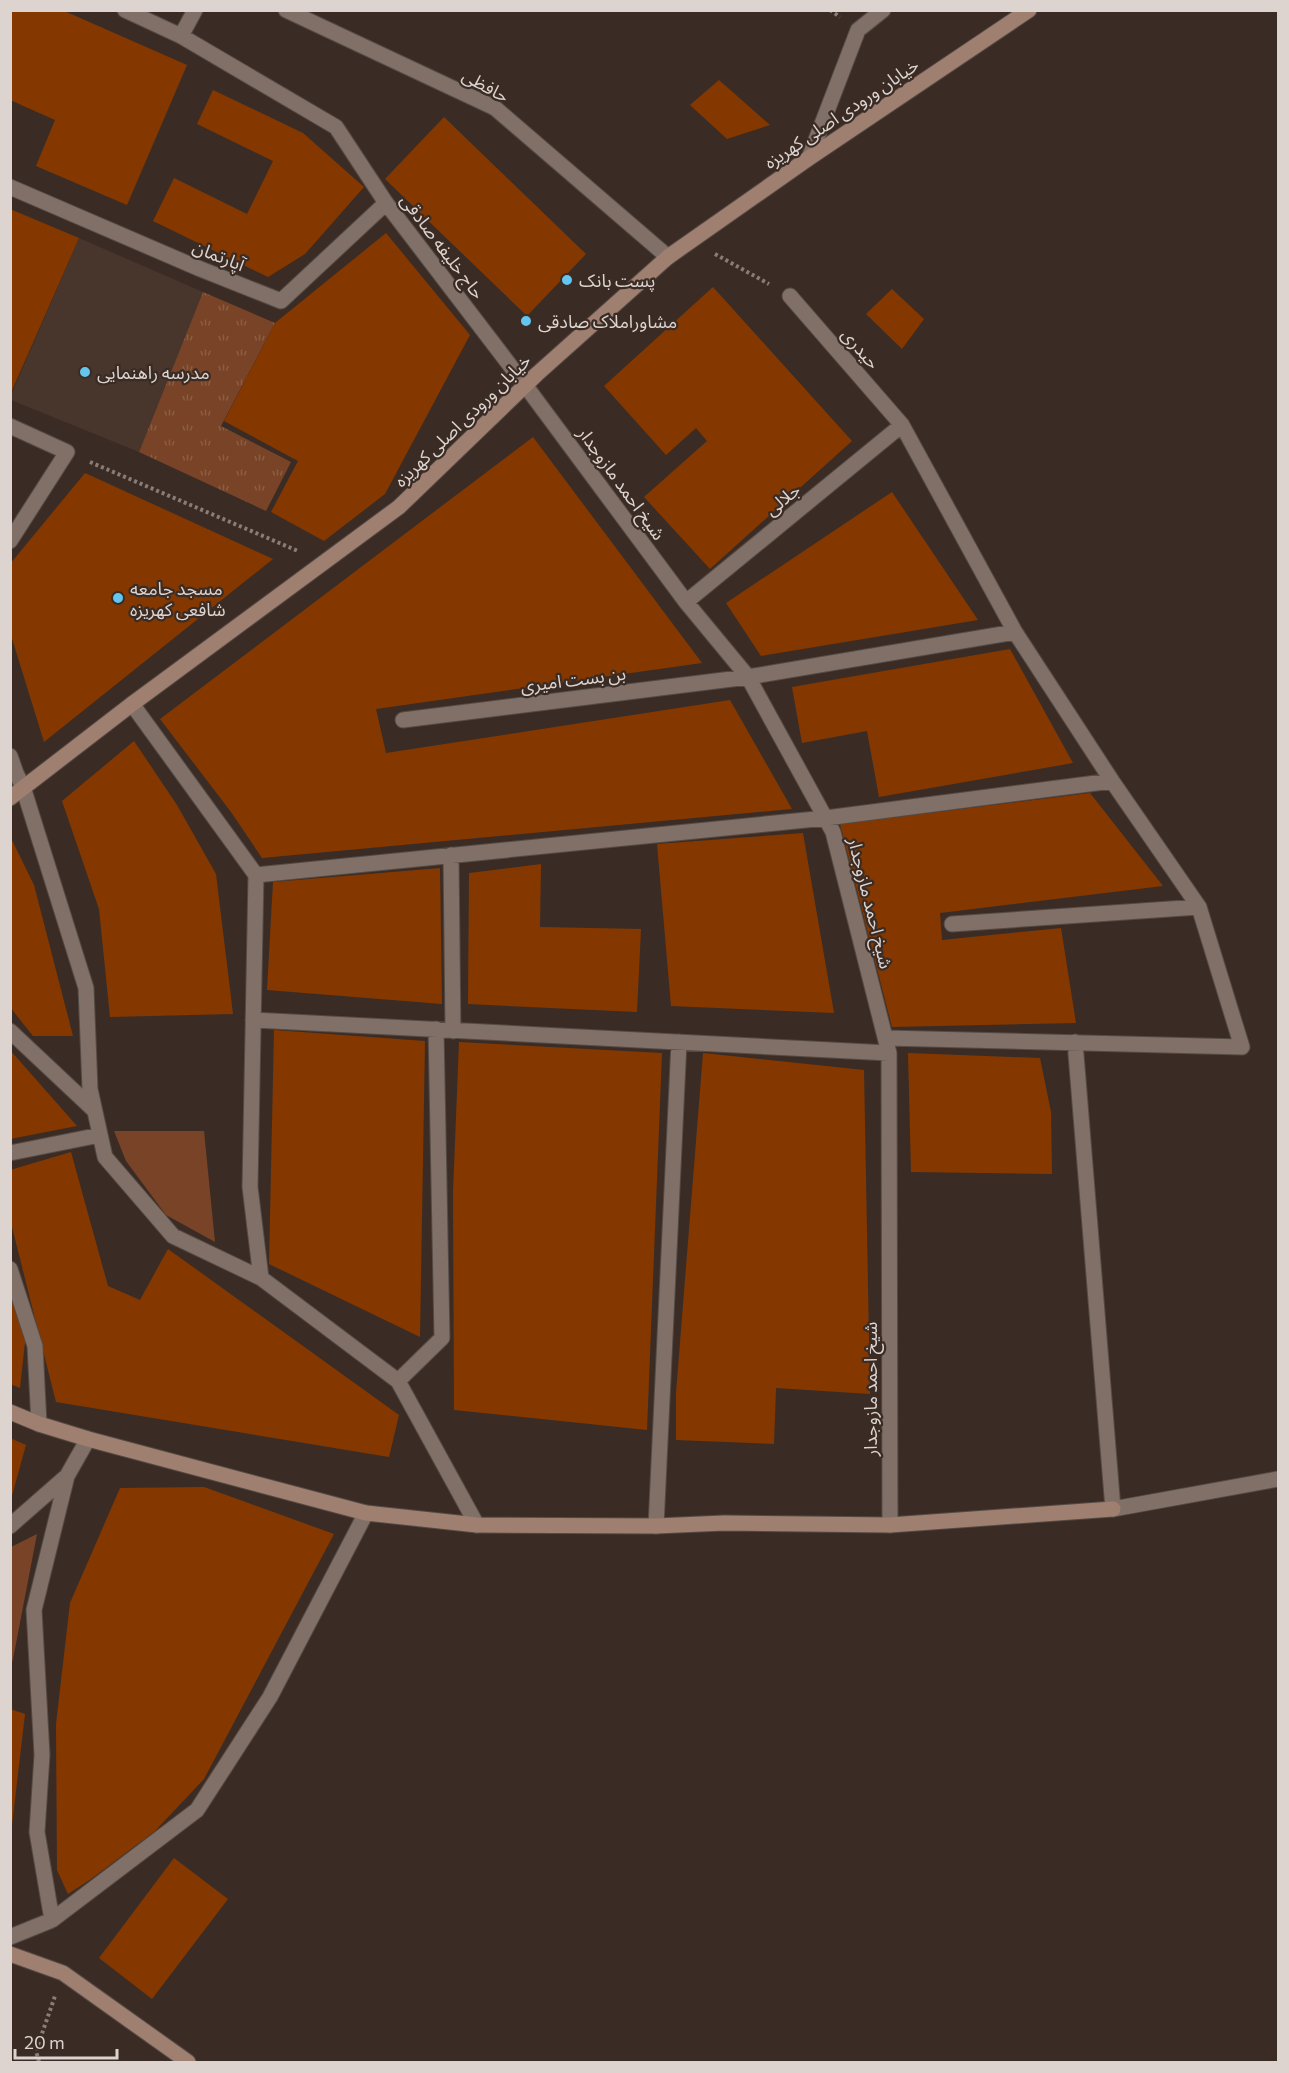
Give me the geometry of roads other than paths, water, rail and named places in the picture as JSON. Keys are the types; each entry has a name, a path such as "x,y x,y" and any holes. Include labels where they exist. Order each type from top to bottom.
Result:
{"street":[{"path":"125,10 181,36 195,10"},
{"name":"حافظی","path":"286,10 495,108 668,257"},
{"path":"809,158 858,30 883,10"},
{"name":"خیابان ورودی اصلی کهریزه","path":"10,798 16,777 132,704 399,507 525,385 668,257 809,158 1029,10"},
{"name":"حاج خلیفه صادقی","path":"181,36 336,127 386,203 525,385"},
{"name":"آپارتمان","path":"10,187 281,301 386,203"},
{"name":"حیدری","path":"790,296 902,425 1016,632 1112,781 1199,907 1242,1047 1075,1042"},
{"name":"شیخ احمد مازوجدار","path":"525,385 686,602 748,677 833,832 887,1046 890,1525"},
{"name":"جلالی","path":"686,602 902,425"},
{"path":"10,426 68,452 10,541"},
{"name":"بن بست امیری","path":"403,720 748,677 1016,632"},
{"path":"132,704 256,875 250,1187 261,1278"},
{"path":"10,756 86,988 90,1089 105,1157 173,1236 261,1278 398,1381 477,1525"},
{"path":"256,875 826,818 1112,781"},
{"path":"451,855 453,1031"},
{"path":"952,924 1199,907"},
{"path":"254,1020 679,1042 887,1046 1075,1042 1113,1509"},
{"path":"398,1381 442,1338 436,1029"},
{"path":"10,1031 94,1110"},
{"path":"656,1526 679,1042"},
{"path":"10,1153 100,1135"},
{"path":"10,1269 34,1346 39,1424"},
{"path":"10,1412 39,1424 88,1439 366,1513 477,1525 656,1526 724,1523 890,1525 1113,1509 1278,1479"},
{"path":"52,1920 37,1832 42,1755 34,1610 67,1476 88,1439"},
{"path":"10,1526 67,1476"},
{"path":"10,1937 52,1920 197,1810 270,1697 366,1513"},
{"path":"10,1954 63,1973 188,2062"}],"place":[{"name":"پست بانک","path":"567,280"},
{"name":"مشاوراملاک صادقی","path":"526,321"},
{"name":"مدرسه راهنمایی","path":"85,372"},
{"name":"مسجد جامعه شافعی کهریزه","path":"118,598"}]}
